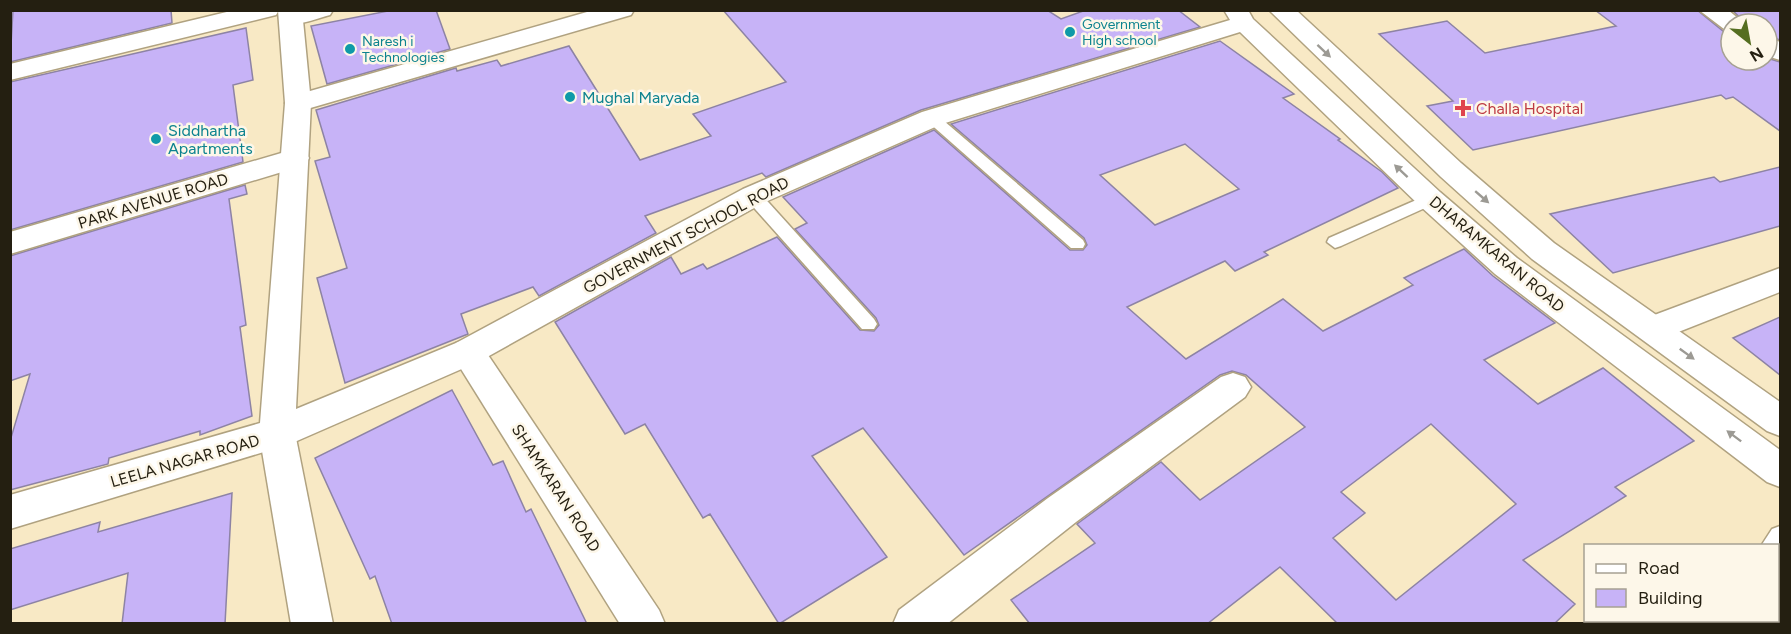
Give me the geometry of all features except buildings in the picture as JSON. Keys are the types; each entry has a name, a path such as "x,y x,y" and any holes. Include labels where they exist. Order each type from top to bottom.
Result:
{"street":[{"path":"10,72 283,13 321,10"},
{"path":"298,103 622,10"},
{"name":"DHARAMKARAN ROAD","path":"1281,10 1451,170 1543,251 1780,421"},
{"path":"278,434 298,103 283,13"},
{"name":"DHARAMKARAN ROAD","path":"1240,17 1430,199 1506,266 1780,471"},
{"name":"GOVERNMENT SCHOOL ROAD","path":"278,434 468,352 753,196 932,118 1240,17"},
{"name":"PARK AVENUE ROAD","path":"10,243 295,159"},
{"path":"1653,329 1780,280"},
{"name":"SHAMKARAN ROAD","path":"468,352 644,624"},
{"path":"914,624 1062,510 1233,387"},
{"name":"LEELA NAGAR ROAD","path":"10,512 278,434 312,624"}],"lane":[{"path":"932,118 1077,244"},
{"path":"753,196 868,324"},
{"path":"1335,242 1430,199"}],"place":[{"name":"Government High school","path":"1070,32"},
{"name":"Naresh i Technologies","path":"350,49"},
{"name":"Mughal Maryada","path":"570,97"},
{"name":"Challa Hospital","path":"1463,108"},
{"name":"Siddhartha Apartments","path":"156,139"}]}
